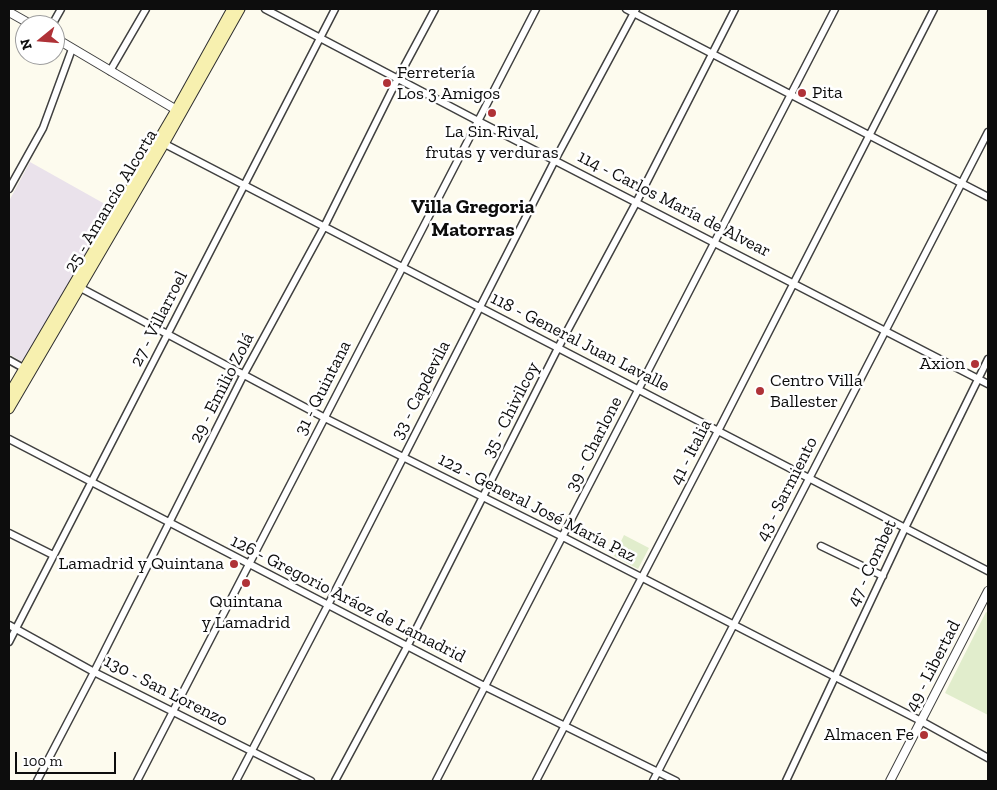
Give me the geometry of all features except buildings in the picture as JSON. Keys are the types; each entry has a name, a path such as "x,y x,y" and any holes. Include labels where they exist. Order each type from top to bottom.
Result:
{"main road":[{"path":"9,394 27,369 161,142 236,10"},
{"path":"9,409 27,369"}],"street":[{"path":"110,72 146,9"},
{"name":"114 - Carlos María de Alvear","path":"265,9 988,384"},
{"name":"27 - Villarroel","path":"9,642 335,9"},
{"name":"29 - Emilio Zolá","path":"37,781 244,374 324,227 398,78 435,9"},
{"name":"31 - Quintana","path":"136,781 536,9"},
{"path":"626,9 635,11 988,197"},
{"name":"35 - Chivilcoy","path":"335,781 407,647 484,498 558,348 735,9"},
{"name":"39 - Charlone","path":"436,781 835,9"},
{"name":"41 - Italia","path":"536,781 934,9"},
{"name":"33 - Capdevila","path":"236,781 555,160 635,11"},
{"path":"65,44 178,111"},
{"path":"9,189 43,128 72,49"},
{"name":"43 - Sarmiento","path":"653,781 988,132"},
{"name":"118 - General Juan Lavalle","path":"161,142 988,571"},
{"name":"122 - General José María Paz","path":"76,286 324,418 734,624 988,758"},
{"name":"47 - Combet","path":"786,781 905,528 988,359"},
{"path":"9,360 27,369"},
{"name":"126 - Gregorio Aráoz de Lamadrid","path":"9,439 407,647 676,781"},
{"path":"9,533 53,556"},
{"path":"821,546 883,576"},
{"name":"49 - Libertad","path":"890,781 988,591"},
{"name":"130 - San Lorenzo","path":"9,625 94,672 311,781"}],"shaded area":[{"path":"30,162 112,208 25,360 21,361 9,354 9,201"}],"green space":[{"path":"624,535 649,548 638,569 614,556"},
{"path":"986,612 988,613 988,715 945,693"}],"place":[{"name":"Ferretería Los 3 Amigos","path":"387,83"},
{"name":"Pita","path":"802,93"},
{"name":"La Sin Rival, frutas y verduras","path":"492,113"},
{"name":"Axion","path":"975,364"},
{"name":"Centro Villa Ballester","path":"760,391"},
{"name":"Lamadrid y Quintana","path":"234,564"},
{"name":"Quintana y Lamadrid","path":"246,583"},
{"name":"Almacen Fe","path":"924,735"}],"district":[{"name":"Villa Gregoria Matorras","path":"473,218"}]}
